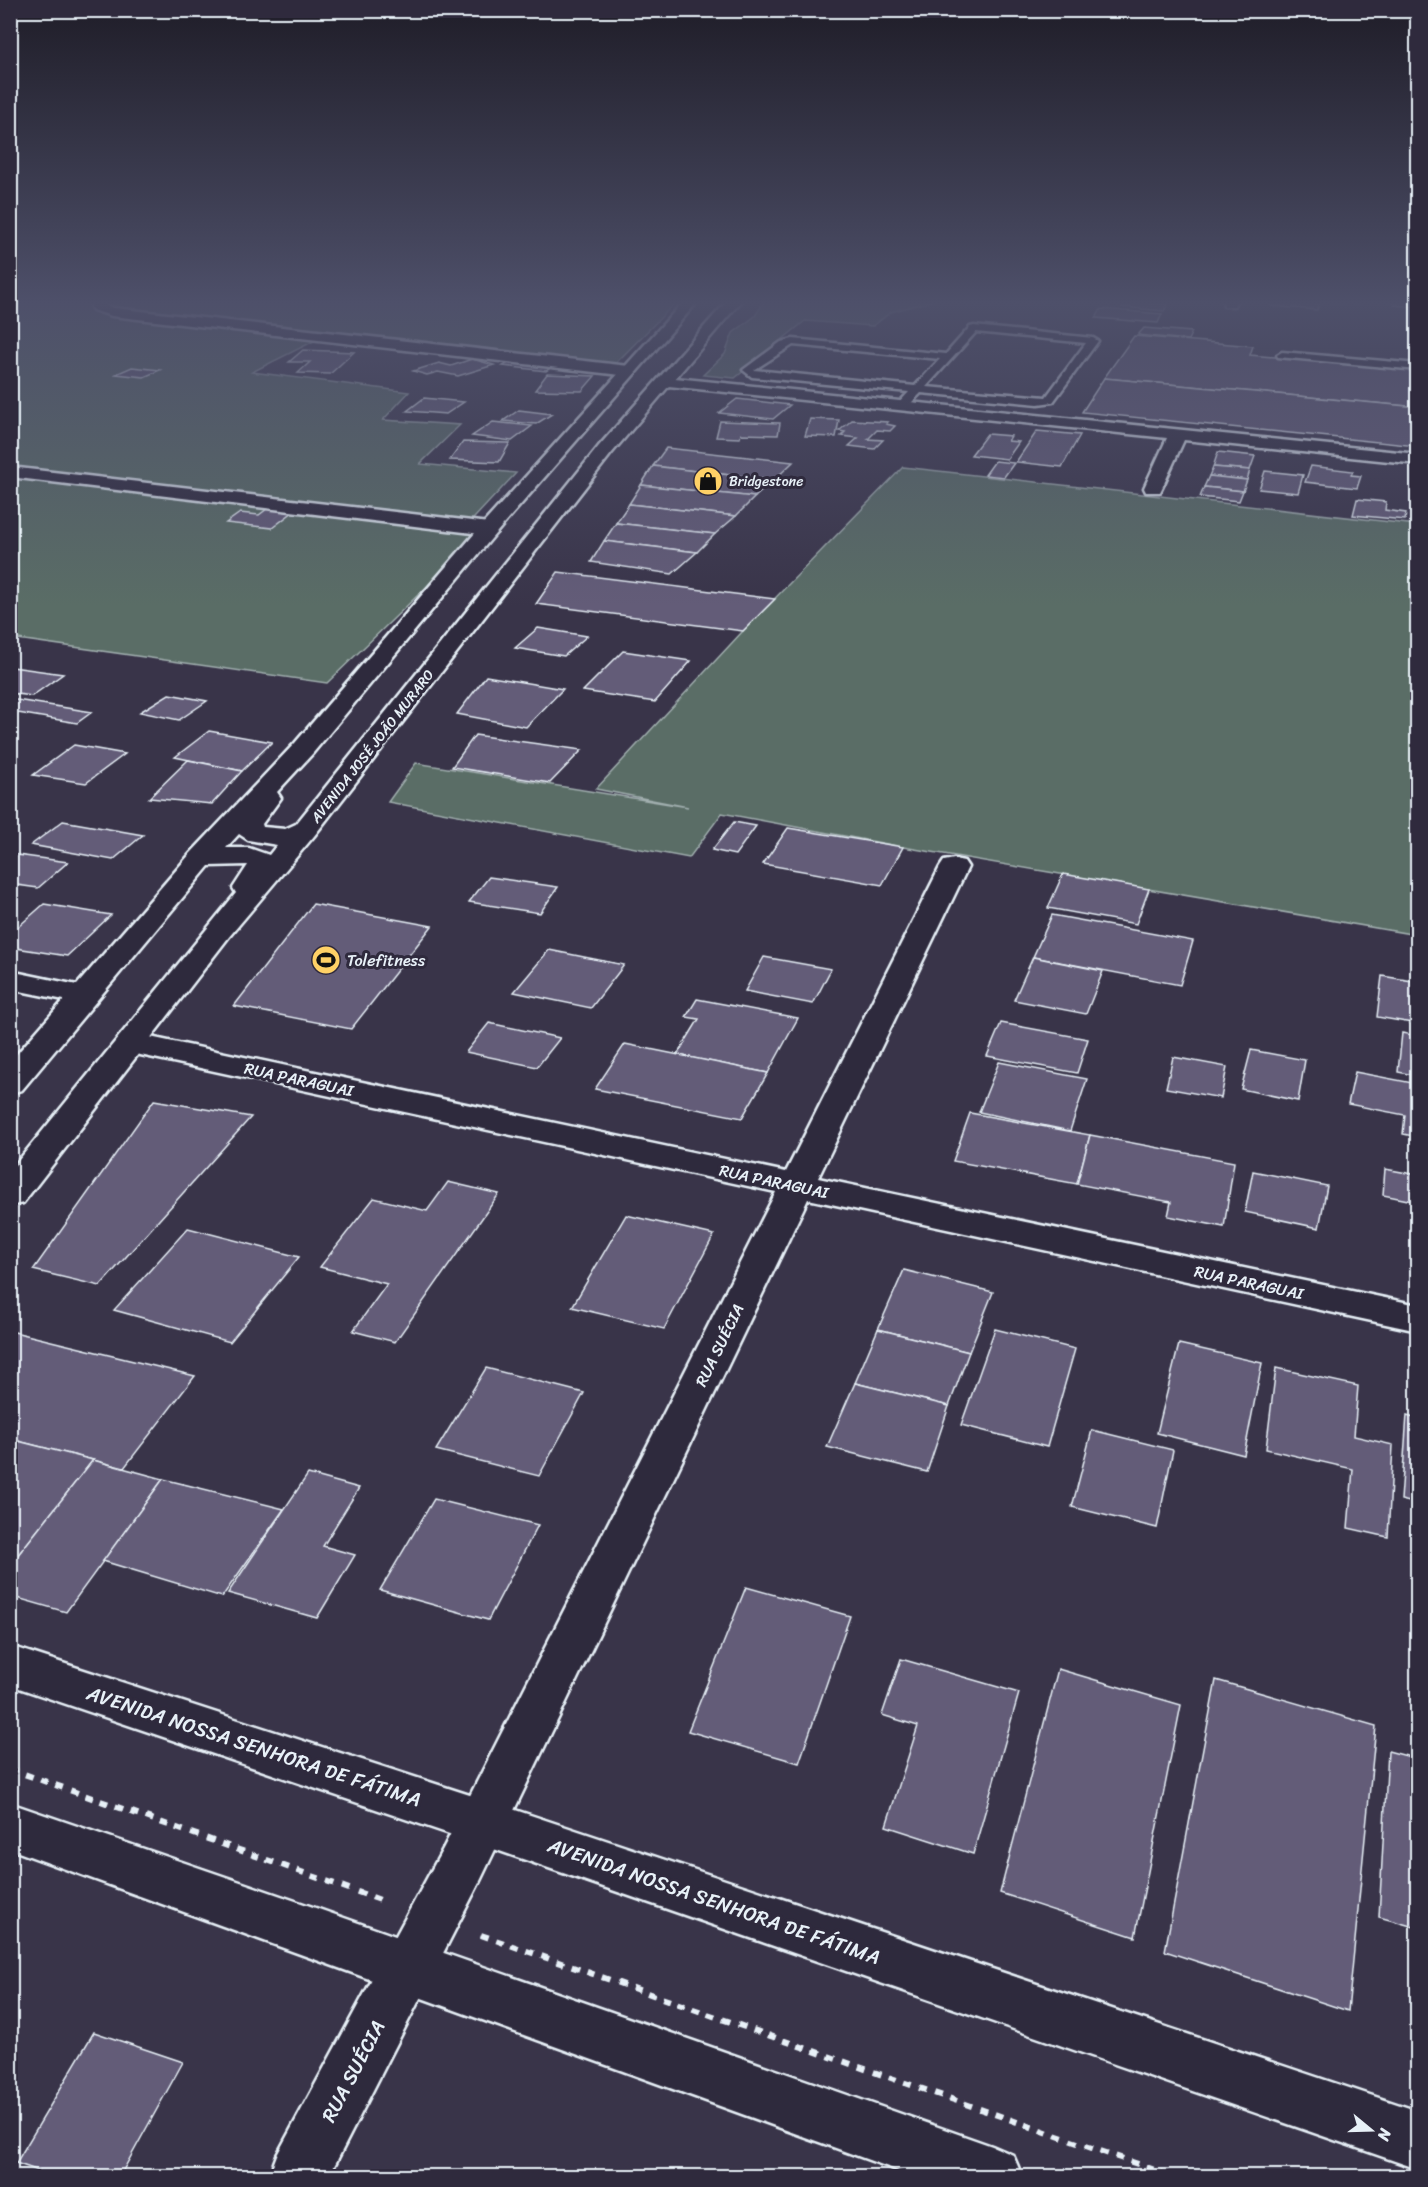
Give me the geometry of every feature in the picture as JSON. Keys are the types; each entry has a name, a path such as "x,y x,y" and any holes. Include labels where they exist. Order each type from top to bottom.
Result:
{"street":[{"path":"10,1083 201,859 304,748 489,529 602,402"},
{"path":"609,402 609,404 627,407"},
{"name":"AVENIDA JOSÉ JOÃO MURARO","path":"10,1195 218,932 305,830 605,450 627,407 634,402"},
{"path":"874,402 1418,459"},
{"path":"1153,489 1178,434"},
{"path":"10,472 489,529"},
{"path":"304,748 249,824 251,832 268,837 290,837 305,830"},
{"path":"201,859 246,856 263,862 260,871 218,932"},
{"name":"RUA SUÉCIA","path":"298,2176 434,1919 954,867"},
{"path":"10,980 86,996"},
{"name":"RUA PARAGUAI","path":"131,1042 1418,1318"},
{"name":"AVENIDA NOSSA SENHORA DE FÁTIMA","path":"10,1665 482,1822 1418,2140"},
{"path":"10,1826 992,2176"}],"lane":[{"path":"902,406 906,402"}],"path":[{"path":"10,1769 1172,2176"}],"green space":[{"path":"11,402 400,402 383,420 460,425 420,464 516,473 461,532 479,536 327,683 11,638"},
{"path":"903,467 1417,525 1417,935 903,847 722,813 689,858 388,802 416,763 688,807 596,789 743,631"}],"building":[{"path":"419,402 464,402 446,414 407,411"},
{"path":"733,402 790,405 773,419 719,413"},
{"path":"1088,402 1365,402 1418,407 1417,446 1082,412"},
{"path":"1365,402 1418,402 1418,407"},
{"path":"519,410 552,414 536,424 503,421"},
{"path":"810,419 839,420 836,437 805,436"},
{"path":"852,420 888,422 886,424 895,426 890,431 877,430 868,439 883,440 874,449 849,446 858,438 841,436 845,432 839,431"},
{"path":"720,421 780,423 778,435 741,434 740,438 716,437"},
{"path":"493,422 532,426 512,441 472,436"},
{"path":"1037,431 1080,435 1062,467 1016,462"},
{"path":"987,434 1011,436 1008,441 1019,442 1007,459 971,455"},
{"path":"463,442 510,443 499,462 450,460"},
{"path":"666,448 793,462 774,480 653,466"},
{"path":"1218,452 1255,456 1250,470 1213,467"},
{"path":"995,461 1014,463 1004,477 985,475"},
{"path":"653,466 774,480 755,497 641,485"},
{"path":"1311,466 1353,471 1351,475 1361,476 1357,488 1305,482"},
{"path":"1213,467 1250,470 1247,480 1209,476"},
{"path":"1265,471 1303,475 1298,493 1259,489"},
{"path":"1209,476 1247,480 1243,491 1204,487"},
{"path":"641,485 755,497 736,516 629,504"},
{"path":"1204,487 1243,491 1239,501 1200,497"},
{"path":"1357,499 1386,502 1385,510 1406,513 1405,520 1353,515"},
{"path":"629,504 736,516 715,534 616,523"},
{"path":"271,506 298,508 272,528 226,523 240,513 259,515"},
{"path":"616,523 715,534 697,552 604,541"},
{"path":"604,541 697,552 672,574 591,562"},
{"path":"558,572 775,599 743,631 536,604"},
{"path":"538,628 587,636 564,656 515,648"},
{"path":"623,651 691,661 655,702 583,691"},
{"path":"10,668 63,674 32,696 10,693"},
{"path":"486,676 563,689 526,727 457,714"},
{"path":"169,694 207,701 179,720 140,712"},
{"path":"10,699 92,712 77,723 18,713 10,718"},
{"path":"209,731 272,742 242,771 175,757"},
{"path":"475,735 582,750 550,783 452,767"},
{"path":"74,745 125,754 86,783 33,775"},
{"path":"188,760 242,771 212,804 149,798"},
{"path":"63,821 143,835 113,860 31,845"},
{"path":"734,822 756,826 735,855 712,850"},
{"path":"788,828 903,847 882,885 763,864"},
{"path":"10,854 68,862 38,888 10,884"},
{"path":"1063,874 1149,889 1136,924 1048,908"},
{"path":"489,877 558,887 540,913 469,902"},
{"path":"44,904 111,915 67,956 10,947 10,934"},
{"path":"313,904 432,926 351,1029 234,1006"},
{"path":"1052,915 1193,941 1180,985 1033,957"},
{"path":"549,950 624,965 591,1008 514,992"},
{"path":"764,957 831,969 813,1004 745,991"},
{"path":"1033,957 1103,971 1086,1014 1014,1000"},
{"path":"1382,976 1418,982 1418,1024 1377,1017"},
{"path":"697,999 798,1018 768,1073 677,1055 699,1019 686,1017"},
{"path":"489,1023 560,1038 537,1067 466,1052"},
{"path":"1001,1023 1088,1039 1077,1073 987,1056"},
{"path":"1402,1033 1418,1036 1418,1076 1398,1072"},
{"path":"625,1044 768,1073 742,1118 595,1089"},
{"path":"1251,1050 1305,1060 1298,1101 1241,1089"},
{"path":"1173,1057 1227,1067 1221,1098 1166,1088"},
{"path":"999,1062 1087,1079 1070,1131 979,1112"},
{"path":"1355,1072 1418,1084 1418,1137 1403,1134 1405,1115 1348,1104"},
{"path":"154,1100 251,1117 100,1286 33,1270"},
{"path":"970,1113 1090,1135 1077,1184 953,1161"},
{"path":"1090,1135 1234,1162 1224,1227 1168,1216 1171,1202 1077,1184"},
{"path":"1385,1169 1418,1175 1418,1202 1383,1195"},
{"path":"1253,1171 1327,1186 1319,1228 1245,1212"},
{"path":"448,1182 499,1194 395,1342 353,1331 387,1284 320,1267 374,1198 427,1211"},
{"path":"626,1215 714,1235 664,1329 572,1307"},
{"path":"188,1228 299,1257 230,1342 114,1310"},
{"path":"904,1270 993,1292 969,1352 878,1329"},
{"path":"878,1329 969,1352 949,1406 855,1383"},
{"path":"995,1329 1075,1349 1047,1447 961,1425"},
{"path":"10,1331 195,1376 124,1468 10,1439"},
{"path":"1179,1344 1262,1363 1244,1455 1157,1433"},
{"path":"486,1368 584,1393 539,1476 436,1450"},
{"path":"1276,1368 1358,1386 1354,1436 1393,1445 1388,1537 1348,1528 1353,1469 1266,1449"},
{"path":"855,1383 949,1406 927,1472 827,1447"},
{"path":"1407,1415 1418,1418 1418,1504 1401,1500"},
{"path":"1092,1430 1173,1450 1157,1528 1072,1507"},
{"path":"10,1439 93,1460 10,1565"},
{"path":"93,1460 163,1479 66,1612 10,1596 10,1565"},
{"path":"308,1474 359,1488 323,1546 355,1555 317,1618 228,1593"},
{"path":"163,1479 284,1509 222,1597 103,1561"},
{"path":"434,1499 538,1525 488,1620 380,1590"},
{"path":"746,1587 850,1616 799,1763 688,1731"},
{"path":"901,1659 1019,1693 973,1854 886,1826 918,1726 882,1715"},
{"path":"1058,1669 1181,1705 1135,1937 1000,1893"},
{"path":"1216,1680 1376,1726 1348,2011 1165,1951"},
{"path":"1388,1751 1418,1759 1418,1928 1379,1917"},
{"path":"94,2032 183,2062 120,2176 53,2176 16,2163"}],"place":[{"name":"Bridgestone","path":"708,481"},
{"name":"Tolefitness","path":"326,960"}]}
